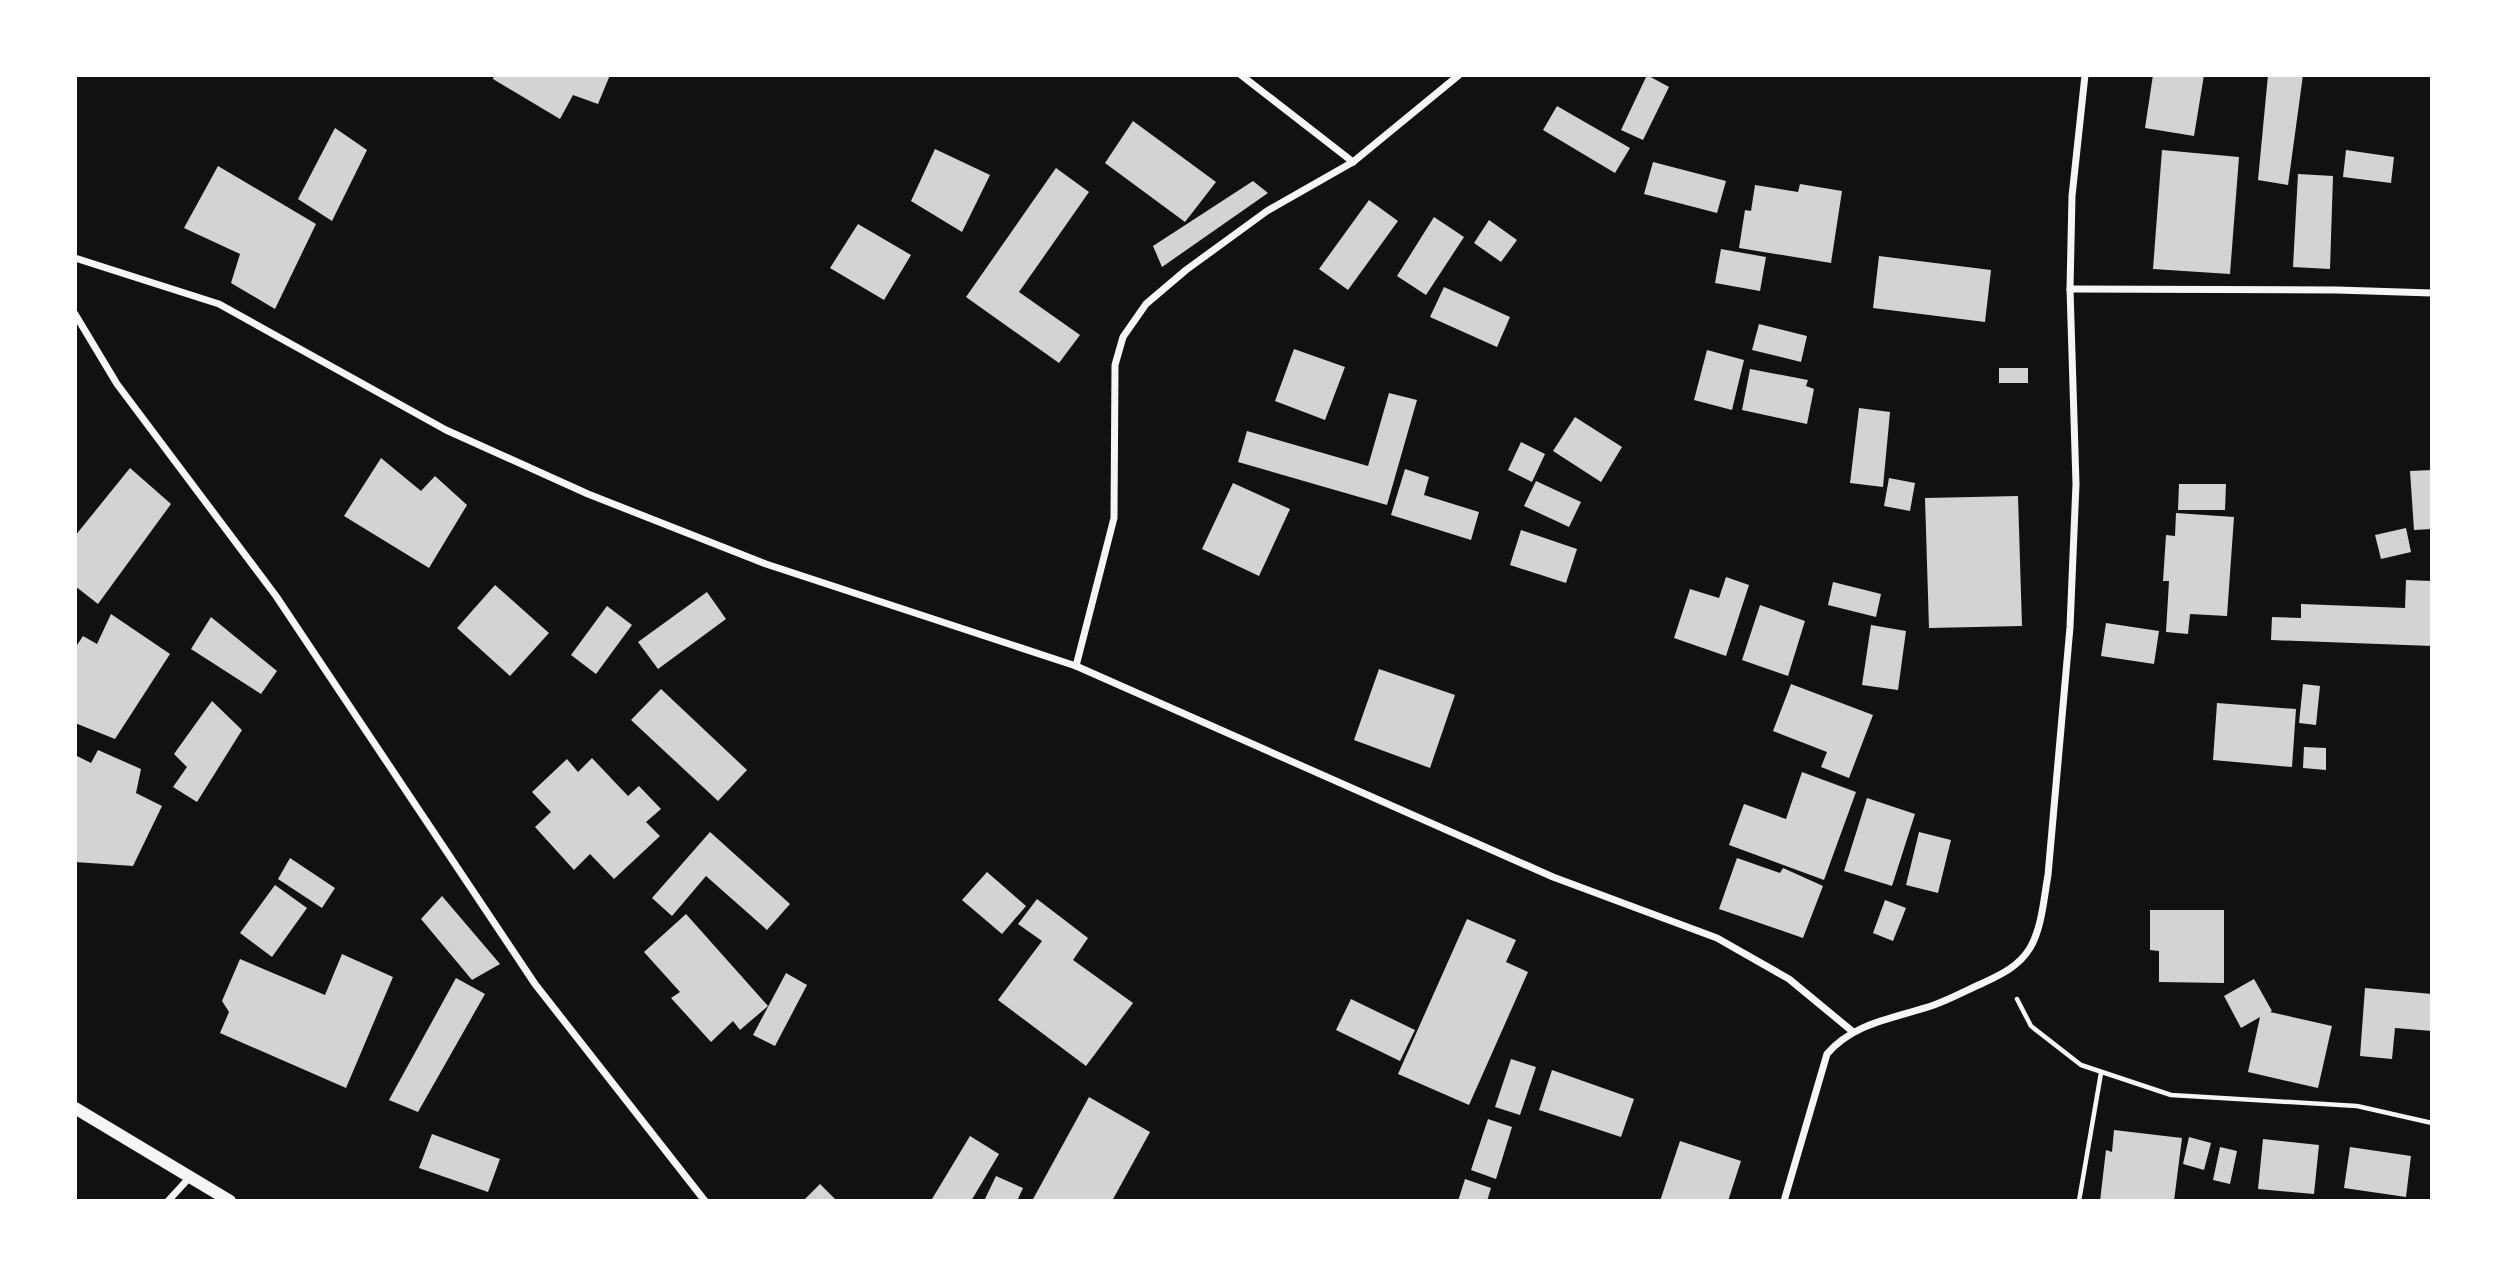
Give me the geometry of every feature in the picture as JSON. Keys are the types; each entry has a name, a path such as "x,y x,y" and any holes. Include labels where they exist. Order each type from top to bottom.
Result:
{"street":[{"path":"1241,75 1353,162"},
{"path":"1076,666 1114,518 1115,365 1123,337 1146,304 1186,270 1267,211 1353,162 1460,75"},
{"path":"1784,1201 1828,1054 1852,1031 1936,1004 2005,973 2021,961 2032,946 2048,875 2070,627 2076,484 2070,289 2072,196 2085,75"},
{"path":"75,258 219,304 446,430 588,495 766,564 1076,666 1553,877 1717,938 1789,979 1852,1031"},
{"path":"2070,289 2432,293"},
{"path":"75,314 117,383 275,596 535,984 705,1201"},
{"path":"75,1108 230,1201"},
{"path":"168,1201 190,1177"}],"path":[{"path":"2005,973 2031,1026 2060,1051 2101,1073 2171,1094 2357,1106 2432,1124"},
{"path":"2079,1201 2101,1073"}],"building":[{"path":"494,75 610,75 598,104 573,95 560,119 493,79"},
{"path":"1647,75 1669,87 1643,140 1621,130"},
{"path":"2153,75 2204,75 2194,136 2145,128"},
{"path":"2268,75 2303,75 2288,185 2258,180"},
{"path":"1557,106 1630,148 1615,173 1543,130"},
{"path":"1133,121 1216,182 1185,222 1105,163"},
{"path":"335,128 367,150 332,221 298,199"},
{"path":"935,149 990,175 962,232 911,201"},
{"path":"2162,150 2239,157 2230,274 2153,269"},
{"path":"2346,150 2394,157 2391,183 2343,177"},
{"path":"1653,162 1726,181 1717,213 1644,194"},
{"path":"218,166 316,224 275,309 231,283 240,254 184,228"},
{"path":"1056,168 1089,192 1019,292 1080,335 1059,363 966,297"},
{"path":"2298,174 2333,176 2330,269 2293,267"},
{"path":"1253,181 1268,193 1162,267 1153,246"},
{"path":"1800,184 1842,191 1831,263 1739,248 1745,210 1751,211 1755,185 1798,192"},
{"path":"1369,200 1398,221 1348,290 1319,269"},
{"path":"1434,217 1464,237 1426,295 1397,276"},
{"path":"1489,220 1517,240 1501,262 1474,243"},
{"path":"858,224 911,255 884,300 830,268"},
{"path":"1721,249 1766,257 1760,291 1715,283"},
{"path":"1879,256 1991,270 1985,322 1873,308"},
{"path":"1444,287 1510,317 1497,347 1430,317"},
{"path":"1759,324 1807,336 1801,362 1752,350"},
{"path":"1294,349 1345,367 1325,420 1275,401"},
{"path":"1707,350 1744,360 1732,410 1694,400"},
{"path":"1999,368 2028,368 2028,383 1999,383"},
{"path":"1750,369 1808,380 1806,386 1814,389 1807,424 1742,410"},
{"path":"1389,393 1417,400 1387,505 1238,462 1247,431 1368,466"},
{"path":"1859,408 1890,412 1883,487 1850,483"},
{"path":"1575,417 1622,447 1601,482 1553,451"},
{"path":"1521,442 1545,454 1532,482 1508,470"},
{"path":"381,458 421,491 435,476 467,505 429,568 344,516"},
{"path":"130,468 171,504 98,604 75,586 75,536"},
{"path":"1405,469 1429,477 1424,495 1479,512 1471,540 1391,515"},
{"path":"2432,470 2432,529 2414,530 2410,471"},
{"path":"1889,478 1915,483 1910,511 1884,506"},
{"path":"1536,481 1581,502 1569,527 1524,506"},
{"path":"1233,483 1290,509 1259,576 1202,549"},
{"path":"2179,484 2226,484 2225,510 2178,510"},
{"path":"2018,496 2022,626 1929,628 1925,498"},
{"path":"2176,513 2234,517 2227,616 2190,614 2188,634 2166,632 2169,581 2163,581 2166,535 2175,536"},
{"path":"2406,528 2411,552 2381,559 2375,535"},
{"path":"1521,530 1577,549 1566,583 1510,565"},
{"path":"1726,577 1749,585 1726,656 1674,638 1690,589 1719,598"},
{"path":"2406,580 2432,581 2432,646 2271,640 2272,617 2301,618 2301,604 2405,608"},
{"path":"1833,582 1881,594 1876,617 1828,605"},
{"path":"495,585 549,633 510,676 457,628"},
{"path":"707,592 726,619 658,669 638,642"},
{"path":"1760,605 1805,621 1788,676 1742,660"},
{"path":"607,606 632,625 596,674 571,655"},
{"path":"111,614 170,654 115,739 75,723 75,648 83,636 97,644"},
{"path":"211,617 277,671 261,694 191,649"},
{"path":"2106,623 2159,631 2154,664 2101,656"},
{"path":"1871,625 1906,631 1898,690 1862,685"},
{"path":"1379,669 1455,695 1430,768 1354,740"},
{"path":"1791,684 1873,715 1849,778 1821,767 1827,752 1773,731"},
{"path":"2303,684 2320,686 2316,725 2299,723"},
{"path":"661,689 747,770 718,801 631,720"},
{"path":"212,701 242,730 197,802 173,787 187,767 174,754"},
{"path":"2217,703 2296,709 2292,767 2213,760"},
{"path":"2304,747 2326,748 2326,770 2303,768"},
{"path":"98,750 141,769 136,793 162,806 133,866 75,862 75,755 91,763"},
{"path":"592,758 628,796 639,786 661,809 646,822 660,836 614,879 590,854 574,870 535,827 551,812 532,792 567,759 578,772"},
{"path":"1802,772 1856,792 1824,880 1729,845 1744,804 1786,819"},
{"path":"1867,798 1915,814 1892,886 1844,871"},
{"path":"710,832 790,904 767,930 706,876 672,916 652,898"},
{"path":"1919,832 1951,840 1938,893 1906,885"},
{"path":"290,858 335,888 322,908 278,879"},
{"path":"1737,858 1780,873 1783,868 1823,886 1803,938 1719,909"},
{"path":"987,872 1026,906 1002,934 962,900"},
{"path":"275,885 307,908 272,957 240,933"},
{"path":"442,896 500,964 472,980 421,919"},
{"path":"1037,899 1088,938 1073,960 1133,1003 1086,1066 998,1000 1042,941 1018,924"},
{"path":"1885,900 1906,908 1893,941 1873,933"},
{"path":"2150,910 2224,910 2224,983 2159,982 2159,951 2150,950"},
{"path":"686,914 768,1006 740,1030 733,1021 711,1042 671,998 680,992 644,952"},
{"path":"1467,919 1516,940 1506,962 1528,972 1469,1105 1398,1074"},
{"path":"342,954 393,977 346,1088 220,1033 229,1012 222,1001 240,959 325,995"},
{"path":"786,973 807,985 775,1046 753,1035"},
{"path":"456,978 485,994 418,1112 389,1100"},
{"path":"2254,979 2272,1011 2270,1012 2332,1026 2318,1088 2248,1072 2260,1017 2241,1028 2224,996"},
{"path":"2365,988 2432,994 2432,1031 2395,1028 2392,1059 2360,1056"},
{"path":"1351,999 1415,1030 1400,1061 1336,1030"},
{"path":"1511,1059 1536,1067 1520,1115 1495,1107"},
{"path":"1552,1070 1634,1099 1621,1137 1539,1110"},
{"path":"1089,1097 1150,1132 1112,1201 1032,1201"},
{"path":"1488,1119 1512,1127 1496,1179 1471,1170"},
{"path":"2114,1130 2182,1138 2174,1201 2100,1201 2106,1150 2112,1152"},
{"path":"432,1134 500,1159 488,1192 419,1168"},
{"path":"970,1136 999,1154 971,1201 932,1199"},
{"path":"2189,1137 2211,1143 2204,1170 2183,1164"},
{"path":"2263,1139 2319,1145 2314,1194 2258,1189"},
{"path":"1680,1141 1741,1161 1728,1201 1660,1201"},
{"path":"2220,1147 2237,1151 2230,1184 2213,1180"},
{"path":"2350,1147 2411,1156 2406,1197 2344,1188"},
{"path":"996,1176 1023,1188 1017,1201 984,1201"},
{"path":"1465,1179 1491,1188 1487,1201 1458,1201"},
{"path":"820,1184 837,1201 803,1201"}]}
